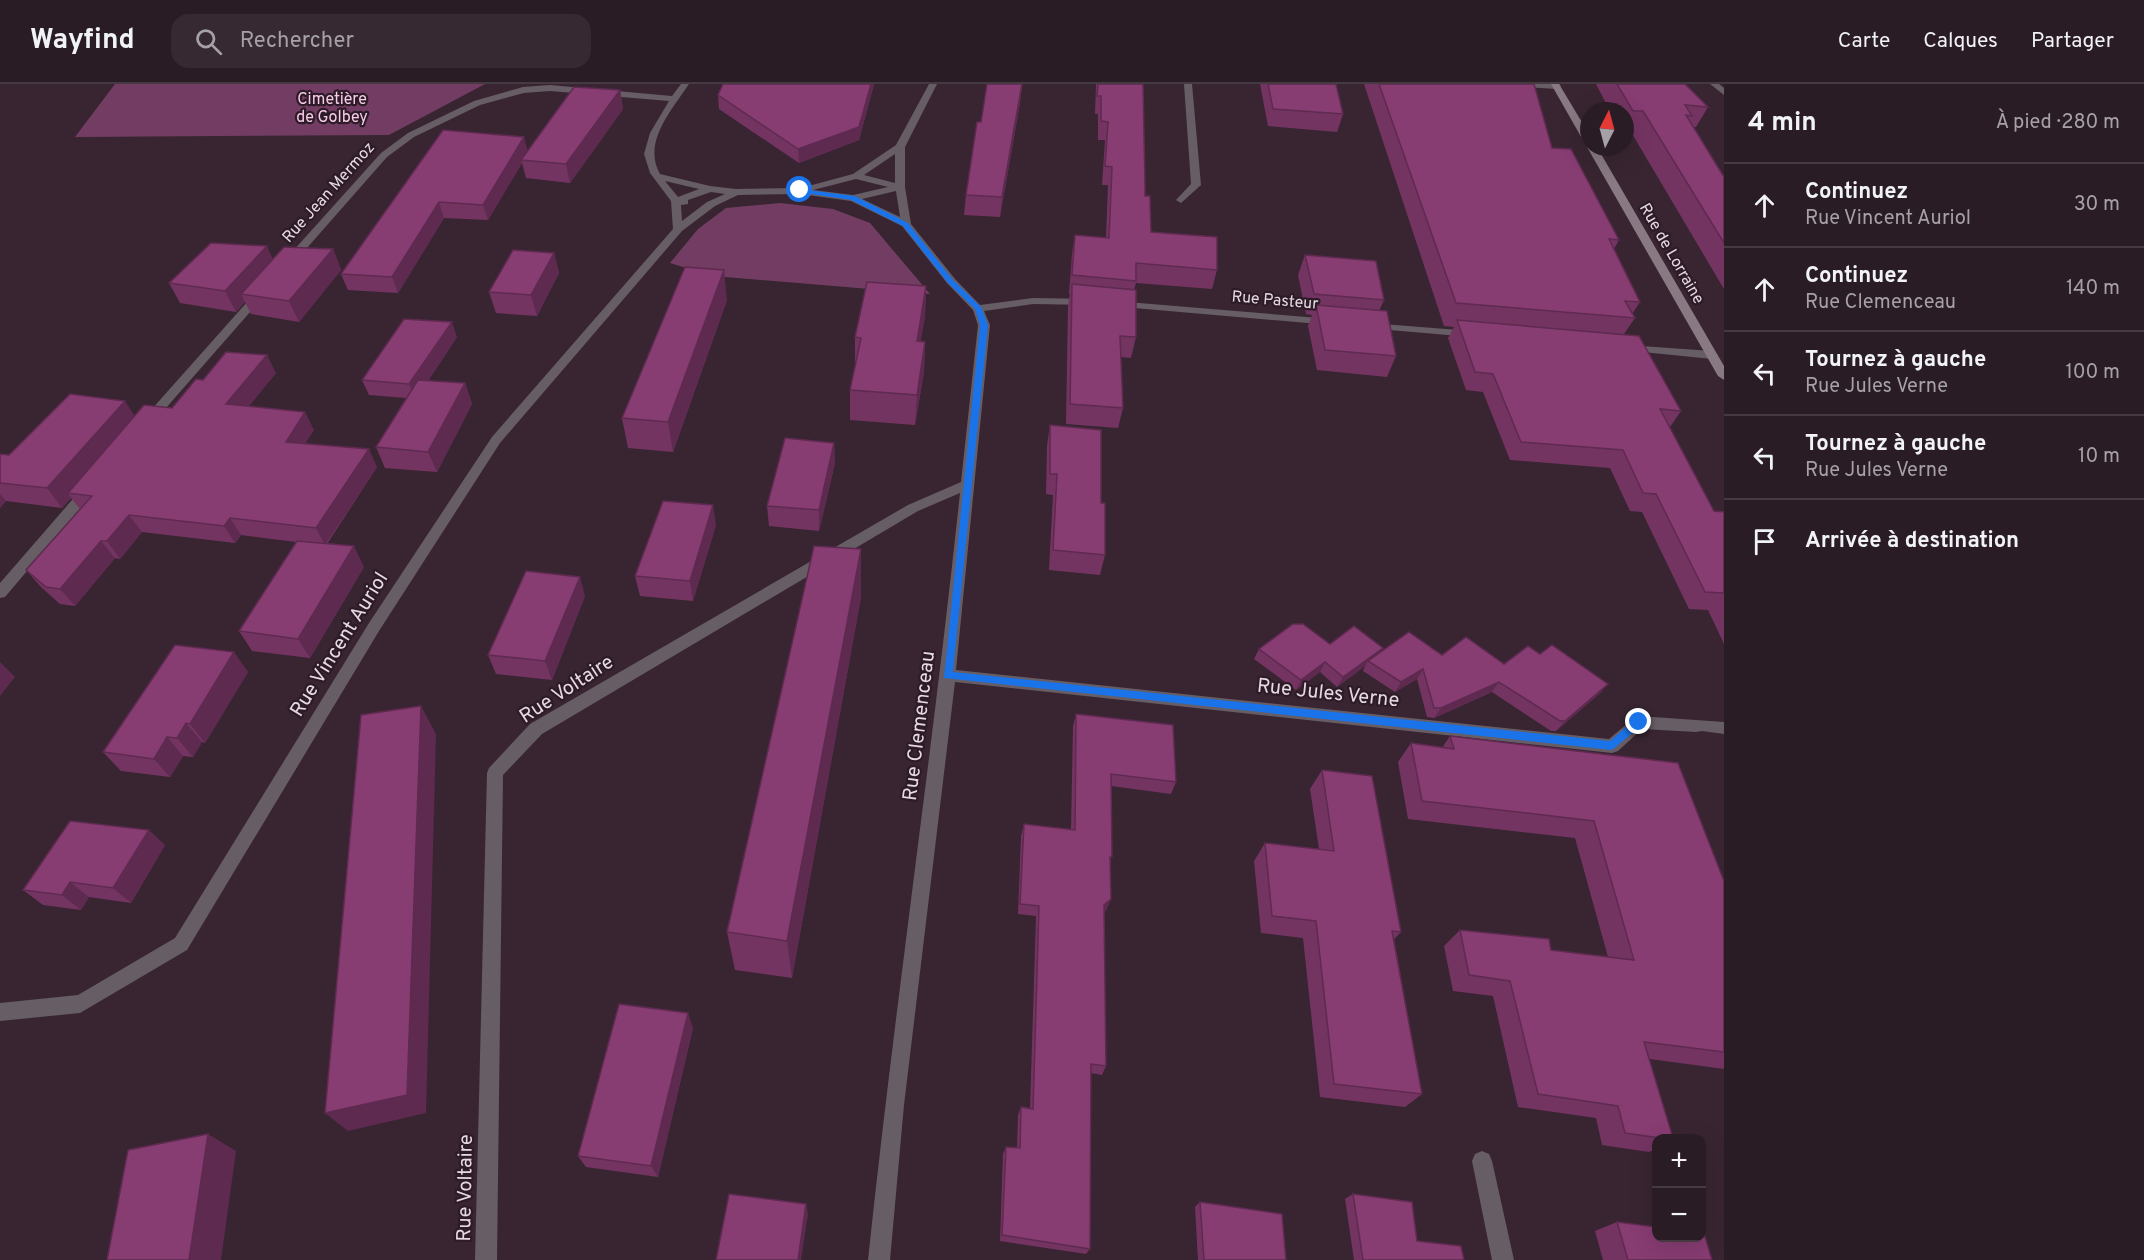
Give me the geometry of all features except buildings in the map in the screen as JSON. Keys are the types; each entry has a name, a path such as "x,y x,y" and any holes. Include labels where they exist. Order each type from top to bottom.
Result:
{"main road":[{"path":"1556,85 1580,126"},
{"name":"Rue de Lorraine","path":"1597,156 1724,376"}],"street":[{"path":"678,229 676,201 649,161 648,146 685,84"},
{"path":"933,84 900,147 900,187 906,224 951,281 978,309"},
{"path":"1181,200 1196,185 1188,84"},
{"path":"1524,84 1556,85"},
{"path":"1714,84 1724,92"},
{"name":"Rue Jean Mermoz","path":"282,269 384,155 411,135 477,104 523,90 550,88 675,99"},
{"path":"800,190 856,176 900,147"},
{"name":"Rue Vincent Auriol","path":"657,176 710,189 736,192 800,190 853,198 906,224"},
{"path":"856,176 900,187"},
{"path":"856,176 853,198 900,187"},
{"path":"676,201 711,204 710,189"},
{"name":"Rue Vincent Auriol","path":"676,201 710,189"},
{"name":"Rue Vincent Auriol","path":"0,1012 80,1004 181,944 375,627 496,440 678,229 711,204 736,192"},
{"path":"136,434 267,287"},
{"name":"Rue Pasteur","path":"978,309 1009,303 1062,299 1478,335"},
{"name":"Rue Clemenceau","path":"879,1260 895,1093 948,675 968,484 984,325 978,309"},
{"path":"1609,346 1712,355"},
{"path":"0,593 98,478"},
{"name":"Rue Voltaire","path":"486,1260 495,773 536,729 913,508 968,484"},
{"name":"Rue Jules Verne","path":"948,675 1612,746 1639,722 1724,728"},
{"path":"1482,1161 1503,1260"}],"green space":[{"name":"Cimetière de Golbey","path":"115,84 485,84 389,135 75,137"},
{"path":"780,203 833,209 870,223 930,294 713,276 670,263 698,229 726,208"}],"route":[{"path":"800,190 853,198 906,224 951,281 978,309 984,325 948,675 1612,746 1639,722"}]}
